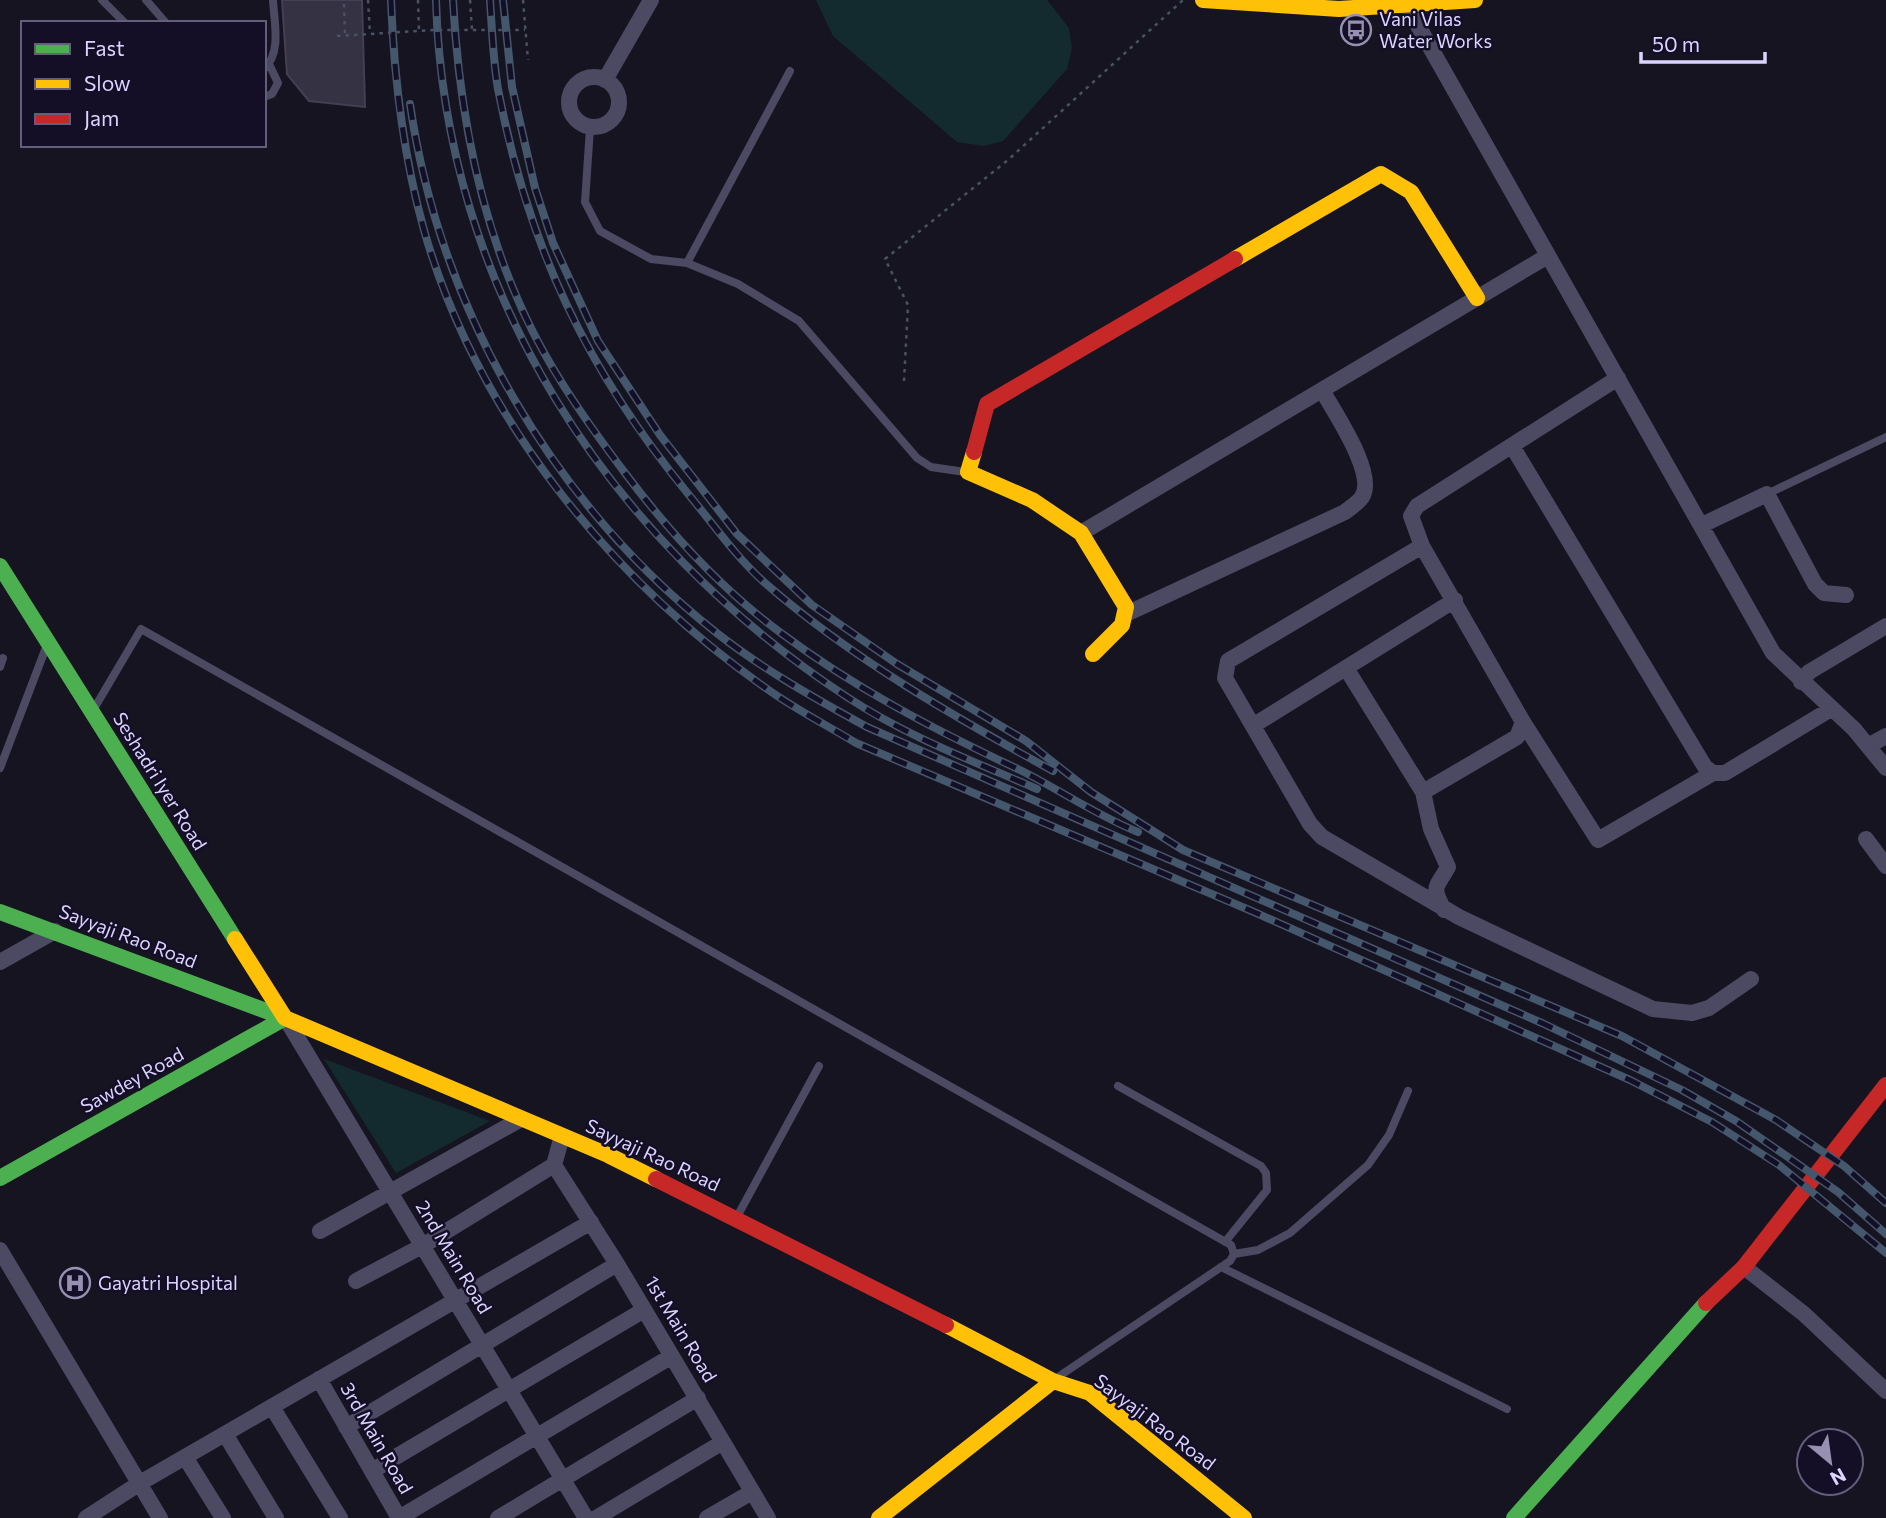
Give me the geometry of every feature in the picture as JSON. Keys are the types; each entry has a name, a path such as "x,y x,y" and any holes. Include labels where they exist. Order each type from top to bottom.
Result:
{"main road":[{"path":"1203,0 1238,5 1408,8 1475,0"},
{"path":"1093,654 1122,625 1126,607 1081,533 1032,500 968,472 987,404 1381,174 1411,192 1433,223 1477,298"},
{"name":"Seshadri Iyer Road","path":"0,566 285,1018"},
{"name":"Sayyaji Rao Road","path":"0,912 285,1018 608,1155 1053,1381 1090,1393 1244,1518"},
{"name":"Sawdey Road","path":"0,1178 285,1018"},
{"path":"1514,1518 1702,1306 1744,1267 1886,1084"},
{"path":"879,1518 1053,1381"}],"street":[{"path":"605,80 651,0"},
{"path":"1408,8 1546,257 1618,378 1773,653 1868,746 1886,768"},
{"path":"597,77 605,80 617,91 619,107 611,121 590,128 574,118 569,102 570,94 581,81 597,77"},
{"path":"1081,533 1546,257"},
{"path":"1618,378 1417,506 1411,516 1422,546 1523,722 1598,840 1713,773 1725,773 1831,709"},
{"path":"1126,614 1345,512 1362,498 1366,484 1362,465 1322,390"},
{"path":"1512,446 1705,767 1713,773"},
{"path":"1702,525 1767,494 1815,584 1824,593 1846,595"},
{"path":"1422,546 1228,661 1225,678 1310,824 1322,837 1444,910 1653,1009 1692,1013 1709,1008 1751,979"},
{"path":"1254,725 1455,600"},
{"path":"1801,682 1809,672 1886,626"},
{"path":"1346,668 1423,792 1431,829 1448,867 1435,883 1435,893 1444,910"},
{"path":"1423,792 1517,737 1523,722"},
{"path":"1868,746 1886,736"},
{"path":"1866,839 1886,866"},
{"path":"0,962 55,931"},
{"name":"2nd Main Road","path":"285,1018 586,1518"},
{"path":"320,1231 389,1190 521,1119"},
{"path":"356,1281 424,1245 554,1164 562,1136"},
{"name":"1st Main Road","path":"554,1164 617,1264 768,1518"},
{"path":"86,1518 106,1513 139,1483 591,1222"},
{"path":"0,1250 160,1518"},
{"path":"346,1427 617,1264"},
{"path":"1744,1267 1804,1314 1886,1391"},
{"path":"372,1471 644,1310"},
{"path":"399,1518 672,1356"},
{"name":"3rd Main Road","path":"319,1380 399,1518"},
{"path":"498,1518 698,1398"},
{"path":"272,1406 340,1518"},
{"path":"225,1434 276,1518"},
{"path":"596,1518 723,1442"},
{"path":"185,1457 223,1518"},
{"path":"707,1518 752,1492"}],"lane":[{"path":"102,0 123,21"},
{"path":"146,0 164,21"},
{"path":"266,96 272,94 278,83 267,66 275,45 273,0"},
{"path":"687,263 790,71"},
{"path":"590,128 585,202 592,220 607,236 651,259 687,263 738,284 799,321 917,458 938,469 968,472"},
{"path":"1767,494 1886,437"},
{"path":"92,713 141,629 1231,1245 1234,1254"},
{"path":"0,768 47,644"},
{"path":"0,667 3,658"},
{"path":"736,1218 819,1066"},
{"path":"1118,1086 1261,1166 1266,1173 1267,1190 1225,1242"},
{"path":"1053,1381 1221,1268 1234,1254 1258,1250 1290,1233 1368,1165 1389,1135 1408,1091"},
{"path":"1221,1268 1507,1409"}],"path":[{"path":"368,0 370,34"},
{"path":"418,0 419,31"},
{"path":"470,0 472,30"},
{"path":"523,0 528,60"},
{"path":"904,381 908,305 885,259 1007,160 1183,0"},
{"path":"344,4 345,35"},
{"path":"337,36 419,31 526,30"}],"green space":[{"path":"816,0 1047,0 1069,28 1072,48 1067,69 1003,141 984,146 957,142 833,36"},
{"path":"324,1059 490,1121 396,1173"}],"building":[{"path":"282,0 362,0 365,107 309,101 287,74"}],"railway":[{"path":"391,0 394,58 410,173 424,230 448,299 478,365 515,429 558,489 605,546 657,599 712,647 780,698 856,743 1254,912 1630,1080 1712,1122 1779,1165 1886,1253"},
{"path":"436,0 446,106 470,209 507,306 555,398 614,484 683,562 761,634 847,697 916,736 1037,789"},
{"path":"453,0 461,86 476,171 500,255 516,295 534,334 565,388 588,423 660,517 697,559 738,598 781,633 838,673 928,724 1138,832"},
{"path":"490,0 498,89 526,202 567,305 592,354 653,449 744,562 798,610 904,684 1053,771"},
{"path":"503,0 512,87 535,188 553,243 598,341 660,435 737,534 812,605 897,664 1026,741 1091,792 1183,850 1622,1036 1776,1120 1844,1166 1886,1203"},
{"path":"410,104 425,181 448,256 477,329 514,398 556,464 605,526 659,583 718,634 772,672 867,727 1542,1023 1682,1090 1736,1121 1838,1192 1886,1234"}],"traffic: fast":[{"path":"0,566 235,939"},
{"path":"0,912 285,1018"},
{"path":"0,1178 285,1018"},
{"path":"1514,1518 1706,1303"}],"traffic: slow":[{"path":"1203,0 1339,9 1475,0"},
{"path":"1235,259 1381,174 1411,192 1477,298"},
{"path":"974,452 968,472 1032,500 1081,533 1126,607 1122,625 1093,654"},
{"path":"235,939 285,1018 608,1155 656,1179"},
{"path":"946,1325 1053,1381 1090,1393 1244,1518"},
{"path":"879,1518 1053,1381"}],"traffic: jam":[{"path":"974,452 987,404 1235,259"},
{"path":"1706,1303 1744,1267 1886,1085"},
{"path":"656,1179 946,1325"}],"place":[{"name":"Vani Vilas Water Works","path":"1356,30"},
{"name":"Gayatri Hospital","path":"75,1283"}]}
